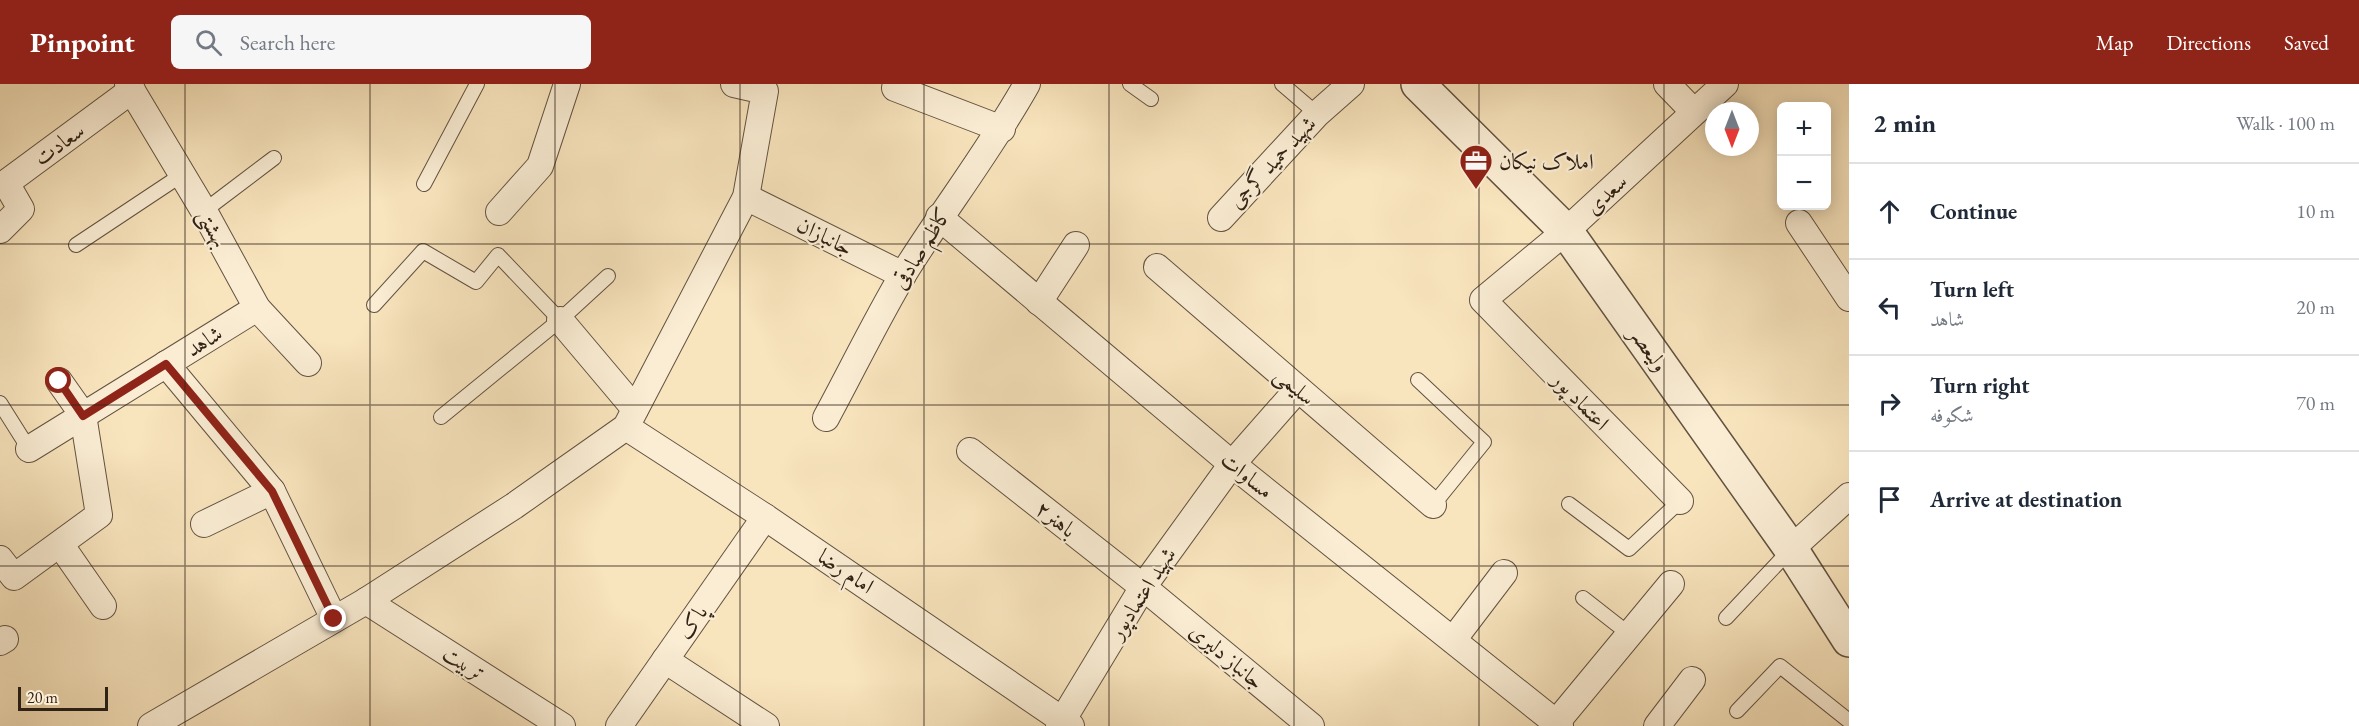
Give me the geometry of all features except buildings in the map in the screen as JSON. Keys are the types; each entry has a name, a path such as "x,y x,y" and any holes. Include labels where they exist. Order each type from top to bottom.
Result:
{"street":[{"path":"499,212 540,166 567,84"},
{"path":"151,726 366,601 514,506 630,418 746,197 765,91 734,84"},
{"name":"کاظم صادقی","path":"826,418 903,275 939,217 1002,129 1027,84"},
{"name":"شهید حمید گرجی","path":"1221,218 1317,114 1351,84"},
{"name":"ولیعصر","path":"1418,84 1566,231 1791,549 1849,640"},
{"path":"1667,84 1694,112"},
{"name":"سعدی","path":"1483,300 1566,231 1725,84"},
{"name":"بهشتی","path":"130,87 183,174 257,308 308,363"},
{"name":"سعادت","path":"0,230 21,209 6,183 130,87"},
{"path":"895,88 1002,129"},
{"name":"جانبازان","path":"746,197 903,275"},
{"name":"مساوات","path":"939,217 1232,464 1558,724"},
{"path":"1799,223 1849,298"},
{"path":"1039,302 1076,245"},
{"name":"سلیمی","path":"1156,267 1433,505"},
{"name":"اعتماد پور","path":"1483,300 1680,501"},
{"name":"شاهد","path":"29,449 257,308"},
{"name":"امام رضا","path":"560,320 630,418 765,517 1064,724"},
{"path":"166,364 272,491 334,619"},
{"path":"0,558 14,578 99,515 83,416 59,381"},
{"name":"شهید اعتمادپور","path":"1064,724 1143,587 1232,464 1298,389"},
{"name":"باهنر۲","path":"969,451 1143,587"},
{"path":"204,524 272,491"},
{"path":"1791,549 1849,496"},
{"name":"پاک","path":"619,726 765,517"},
{"path":"60,544 103,606"},
{"path":"1453,640 1504,573"},
{"path":"1558,724 1671,584"},
{"name":"جانباز دلیری","path":"1143,587 1311,726"},
{"name":"تربیت","path":"366,601 562,726"},
{"path":"665,660 766,726"},
{"path":"1657,726 1692,680"}],"lane":[{"path":"424,184 477,84"},
{"path":"1130,84 1151,99"},
{"path":"1282,84 1317,114"},
{"path":"204,211 274,158"},
{"path":"76,245 183,174"},
{"path":"374,305 423,252 476,282 498,255 560,320"},
{"path":"441,417 560,320 608,276"},
{"path":"1418,380 1484,442 1433,505"},
{"path":"0,403 29,449"},
{"path":"1569,504 1629,549 1680,501"},
{"path":"1726,618 1791,549"},
{"path":"1583,598 1629,634"},
{"path":"1737,711 1780,666 1849,721"}],"place":[{"name":"املاک نیکان","path":"1476,190"}],"route":[{"path":"59,381 83,416 166,364 272,491 334,619"}]}
